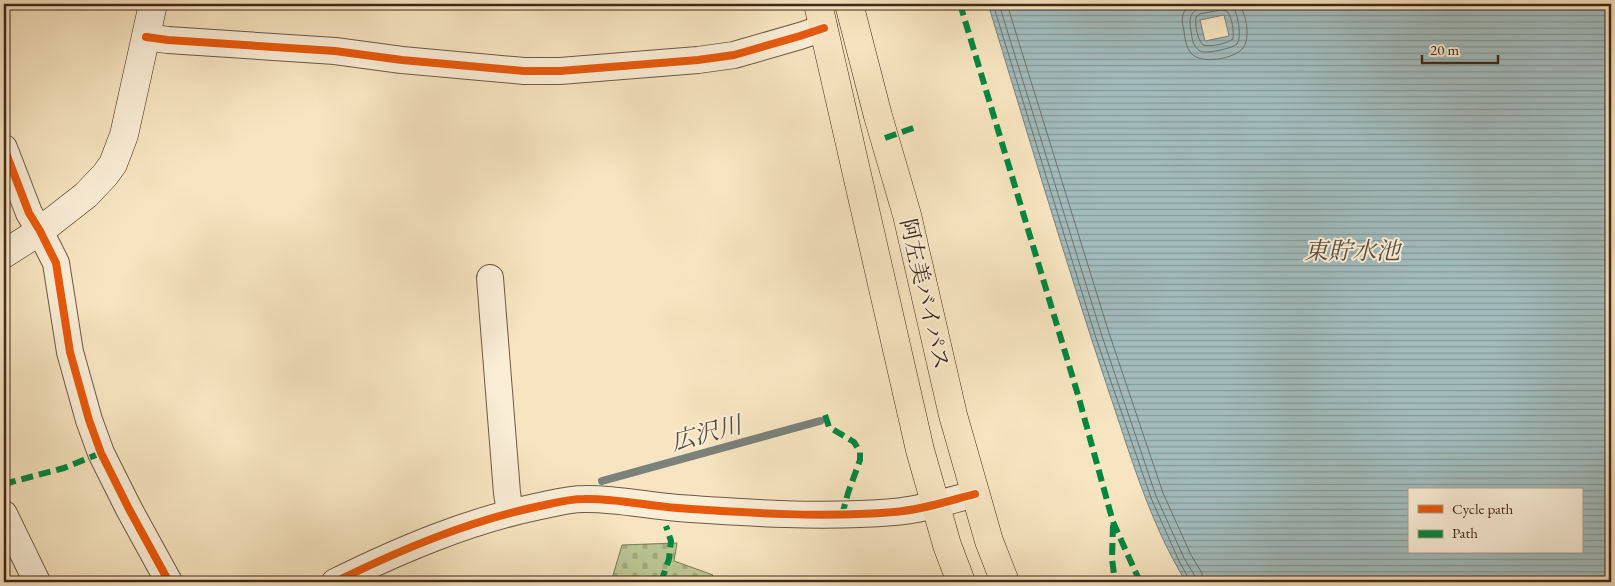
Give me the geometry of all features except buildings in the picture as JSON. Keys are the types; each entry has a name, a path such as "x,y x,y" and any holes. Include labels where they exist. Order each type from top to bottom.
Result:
{"main road":[{"name":"阿左美バイパス","path":"849,4 878,116 907,215 951,406 989,541 1005,582"},
{"name":"阿左美バイパス","path":"821,16 914,423 947,545 961,582"}],"street":[{"path":"4,254 40,231 97,185 113,164 124,135 153,4"},
{"path":"146,37 178,41 336,51 402,60 524,71 560,71 689,61 734,55 800,36 821,16"},
{"path":"4,148 29,213 56,264 70,352 101,453 169,582"},
{"path":"490,278 510,512"},
{"path":"335,582 383,558 442,535 510,512 584,499 788,515 842,515 895,512 975,494"},
{"path":"4,514 37,582"}],"green space":[{"path":"677,543 674,561 713,575 709,582 611,582 622,545"}],"water":[{"name":"東貯水池","path":"988,4 1611,4 1611,582 1186,582 1161,535 1132,462 1076,291","holes":["1224,15 1229,36 1205,41 1200,20"]}],"waterway":[{"name":"広沢川","path":"602,481 820,421"}],"marked path":[{"path":"960,4 1078,395 1113,522 1140,582"},
{"path":"885,138 919,126"},
{"path":"825,415 829,427 854,442 860,452 860,460 842,515"},
{"path":"4,484 64,468 101,453"},
{"path":"1113,525 1112,559 1115,582"},
{"path":"661,582 669,559 671,541 666,526"}],"cycle path":[{"path":"146,37 335,51 402,60 524,71 560,71 698,60 734,55 824,28"},
{"path":"4,148 29,213 56,263 70,352 89,420 101,453 169,582"},
{"path":"335,582 409,548 461,528 513,512 567,500 596,499 705,510 840,515 904,511 975,494"}]}
